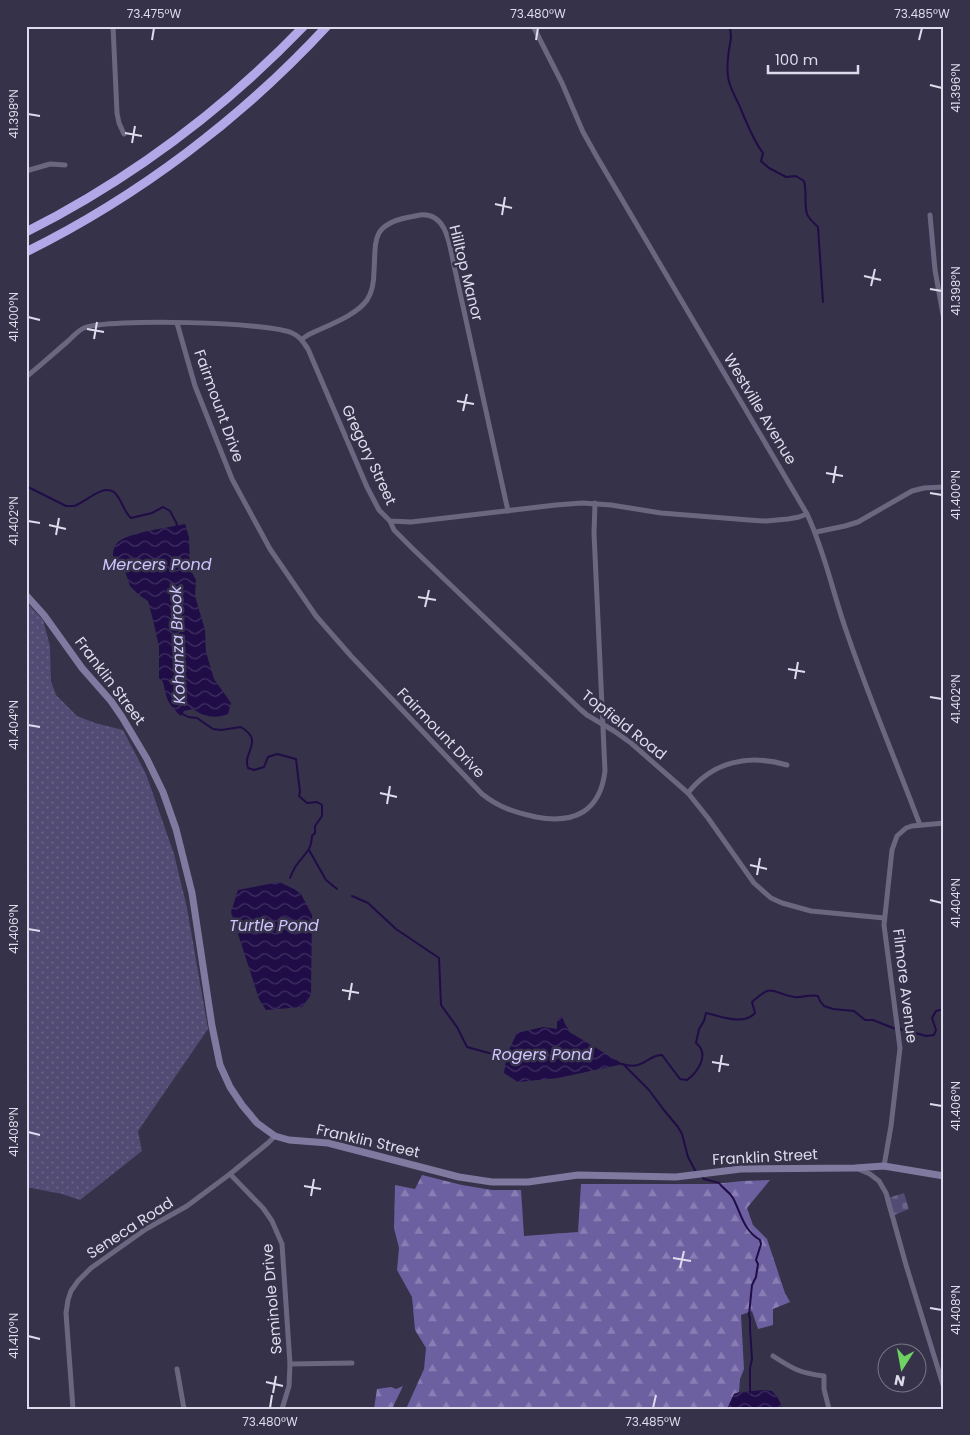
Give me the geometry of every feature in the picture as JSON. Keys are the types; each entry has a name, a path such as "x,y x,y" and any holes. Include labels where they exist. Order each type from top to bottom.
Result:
{"highway":[{"path":"26,232 102,189 163,149 241,86 304,26"},
{"path":"26,252 94,215 176,161 252,100 328,26"}],"main road":[{"name":"Franklin Street","path":"26,595 44,615 82,668 110,700 148,759 163,792 176,829 192,893 212,1026 220,1066 230,1087 242,1105 257,1122 275,1136 289,1140 328,1142 458,1177 492,1182 528,1182 586,1175 676,1177 741,1169 884,1166 944,1176"}],"street":[{"path":"112,26 117,112 124,134"},
{"name":"Westville Avenue","path":"533,26 597,158 816,532 852,648 873,707 920,825"},
{"path":"26,171 50,164 65,165"},
{"name":"Hilltop Manor","path":"302,339 351,314 366,302 372,288 377,235 385,226 392,221 420,215 428,215 439,220 446,232 508,511"},
{"path":"930,215 935,270 944,320"},
{"path":"26,377 83,328 104,323 257,326 292,332 302,339"},
{"name":"Fairmount Drive","path":"177,323 195,386 232,479 270,549 316,616 372,680 482,794 492,802 511,811 556,820 568,818 591,807 604,782 594,533 595,503"},
{"name":"Gregory Street","path":"302,339 378,510 390,521 411,522 556,505 595,503 661,513 749,520 788,519 807,514"},
{"path":"816,532 858,522 912,491 944,486"},
{"name":"Topfield Road","path":"390,521 394,530 419,555 580,709 631,743 688,793 754,883 771,898 811,911 884,918"},
{"path":"688,793 703,777 730,763 756,759 787,765"},
{"name":"Filmore Avenue","path":"884,1166 900,1048 884,918 894,842 897,836 906,828 944,823"},
{"name":"Seneca Road","path":"73,1409 66,1313 68,1300 78,1281 91,1268 111,1253 146,1229 187,1206 230,1174 275,1136"},
{"path":"855,1168 870,1174 886,1192 906,1265 944,1388"},
{"name":"Seminole Drive","path":"230,1174 263,1208 272,1221 282,1244 290,1364 289,1386 282,1409"},
{"path":"773,1356 797,1370 824,1376 824,1389 829,1409"},
{"path":"290,1364 352,1364"},
{"path":"177,1369 184,1409"}],"green space":[{"path":"26,602 43,620 50,646 51,681 56,695 77,716 123,730 146,774 174,854 187,908 208,1029 138,1131 142,1151 80,1200 62,1194 26,1187"},
{"path":"422,1175 492,1190 521,1190 524,1236 578,1232 581,1184 713,1184 770,1180 747,1208 753,1225 767,1239 785,1293 790,1302 773,1309 773,1325 758,1329 752,1311 741,1315 744,1369 740,1379 739,1392 734,1394 727,1409 406,1409 424,1369 426,1348 415,1330 412,1297 397,1270 399,1248 394,1228 395,1185 415,1189"},
{"path":"904,1193 909,1209 890,1217 885,1199"},
{"path":"403,1386 392,1409 374,1409 377,1389 391,1387 396,1389"}],"water":[{"name":"Mercers Pond","path":"185,524 189,537 190,569 196,580 195,596 205,630 206,652 214,679 231,703 228,714 215,717 201,714 193,709 184,711 181,716 170,704 163,682 159,678 159,647 148,601 130,586 125,571 113,556 116,545 124,539 140,533"},
{"name":"Turtle Pond","path":"279,882 301,894 312,915 311,995 302,1007 266,1010 259,999 231,912 238,890"},
{"name":"Rogers Pond","path":"562,1016 571,1033 623,1064 558,1078 518,1082 504,1073 507,1054 517,1033 543,1027 557,1029 557,1020"},
{"path":"765,1390 772,1391 783,1409 727,1409 734,1394"}],"waterway":[{"path":"730,26 731,38 727,66 729,81 751,133 763,153 761,161 769,168 786,177 796,176 804,181 807,214 818,227 823,302"},
{"name":"Kohanza Brook","path":"26,486 66,506 74,506 99,492 109,490 117,495 131,518 152,513 163,507 170,511 177,524 176,527"},
{"name":"Kohanza Brook","path":"181,713 188,717 197,718 213,729 221,730 241,727 248,732 252,742 247,762 248,768 254,770 264,767 268,757 277,754 296,759 299,796 307,803 317,802 322,805 322,816 315,826 315,833 312,836 309,848 295,867 290,878"},
{"name":"Kohanza Brook","path":"309,850 326,880 337,889"},
{"name":"Kohanza Brook","path":"352,896 368,903 396,929 439,958 441,1005 457,1027 467,1047 507,1058"},
{"name":"Kohanza Brook","path":"621,1064 636,1066 655,1056 662,1055 680,1079 687,1080 701,1063 702,1052 696,1043 699,1029 706,1013 738,1020 750,1017 755,1013 752,1002 769,990 794,997 818,996 824,1006 854,1011 865,1020 873,1020 893,1028 926,1036 934,1035 936,1030 932,1018 936,1011 944,1009"},
{"path":"623,1064 649,1090 678,1127 682,1134 688,1157 696,1172"},
{"path":"702,1177 719,1183 730,1194 746,1226 760,1240 761,1244 756,1260 758,1264 756,1277 752,1285 749,1315 752,1359 750,1393"}]}
